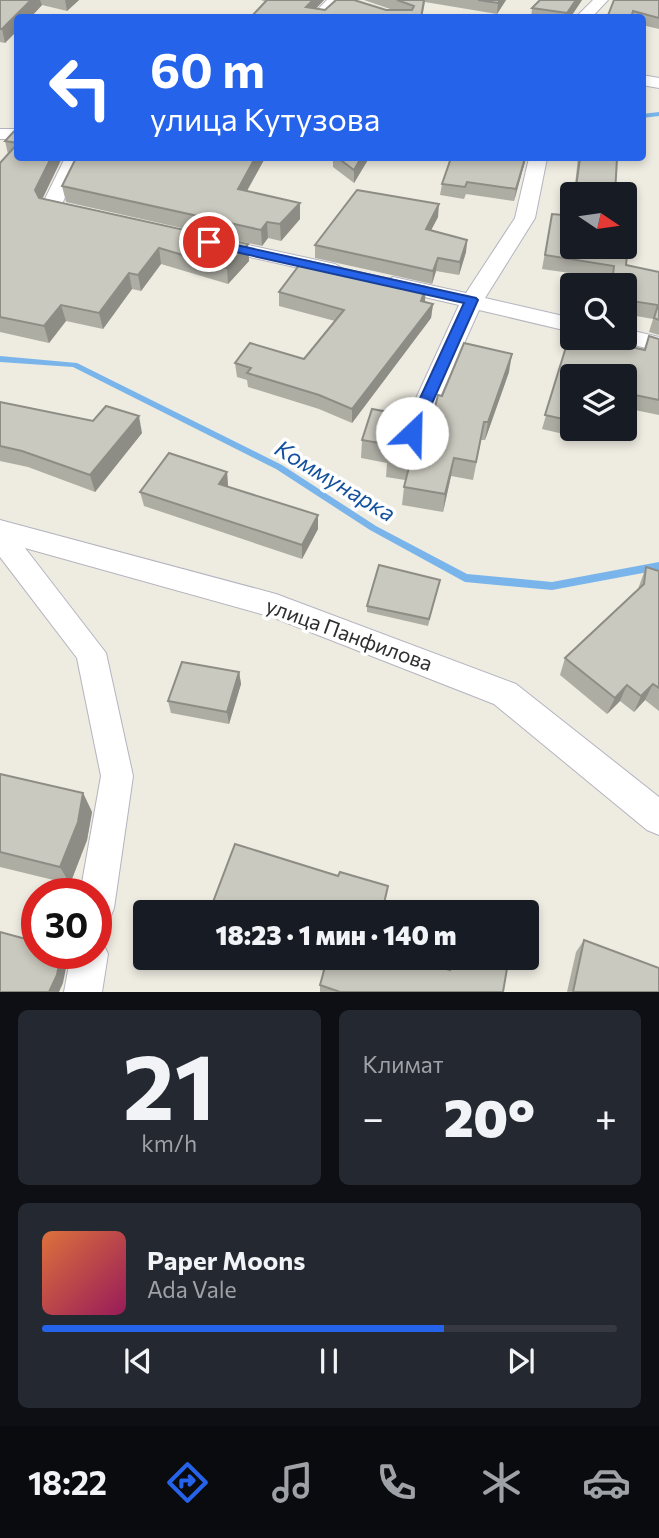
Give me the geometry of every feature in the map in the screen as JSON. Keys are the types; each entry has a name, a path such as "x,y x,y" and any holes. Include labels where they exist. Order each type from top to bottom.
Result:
{"street":[{"path":"587,14 601,0"},
{"path":"322,14 343,1"},
{"path":"73,161 51,207 105,219"},
{"path":"412,433 471,300 525,218 537,161"},
{"path":"187,237 349,274"},
{"path":"377,279 560,322"},
{"path":"637,339 659,344"},
{"name":"улица Панфилова","path":"0,531 276,606 505,694 659,818"},
{"path":"0,537 91,653 117,776 101,878"},
{"path":"83,992 87,969"}],"building":[{"path":"0,0 31,0 14,14 0,29"},
{"path":"267,0 313,0 306,7 325,10 336,0 354,0 386,10 412,10 414,6 397,0 424,0 422,14 254,14"},
{"path":"478,0 500,0 498,3"},
{"path":"540,0 576,0 567,13 532,8"},
{"path":"614,0 659,0 659,18 633,11 632,14 609,14"},
{"path":"14,131 14,142 5,141"},
{"path":"14,147 14,161 50,161 35,190 39,198 248,244 227,268 159,248 138,275 129,273 99,313 61,305 44,326 0,317 0,163"},
{"path":"74,161 253,161 238,189 300,203 280,224 267,222 261,230 62,186"},
{"path":"342,161 359,161 354,170"},
{"path":"450,161 524,161 516,189 467,182 465,187 442,184"},
{"path":"580,161 617,161 616,182 577,182"},
{"path":"357,190 439,204 426,229 467,240 460,262 438,258 433,271 315,245"},
{"path":"552,214 560,215 560,257 545,255"},
{"path":"570,259 627,259 626,265 659,272 659,320 654,318 658,305 637,302 637,273 613,273 614,266"},
{"path":"303,260 426,287 421,301 433,304 352,409 319,395 247,373 251,368 235,363 250,343 304,359 344,310 279,292"},
{"path":"649,336 659,339 659,400 637,395 637,364 561,364 565,350 645,350"},
{"path":"464,343 512,354 488,422 484,422 476,462 454,458 445,494 404,487 410,463 387,459 391,445 362,440 372,409 399,414 402,422 413,426 432,419 438,395 442,396"},
{"path":"560,366 560,418 545,415"},
{"path":"0,402 93,421 106,406 139,416 90,475 0,446"},
{"path":"169,453 227,472 219,484 318,515 302,545 140,492"},
{"path":"379,565 440,580 429,619 367,606"},
{"path":"646,567 659,571 659,688 653,684 641,696 627,685 615,698 565,658 644,584"},
{"path":"182,662 239,672 227,712 168,701"},
{"path":"0,774 83,793 78,822 60,867 0,852"},
{"path":"235,844 338,876 340,872 388,886 385,900 214,900"},
{"path":"0,932 21,938 21,969 58,969 49,992 0,992"},
{"path":"584,940 659,968 659,992 573,992"},
{"path":"324,970 507,970 503,992 340,992 320,985"}],"waterway":[{"path":"0,9 26,14"},
{"path":"646,116 659,114"},
{"name":"Коммунарка","path":"0,359 74,365 279,467 373,528 465,578 552,586 659,566"}],"route":[{"path":"209,242 471,300 412,433"}]}
